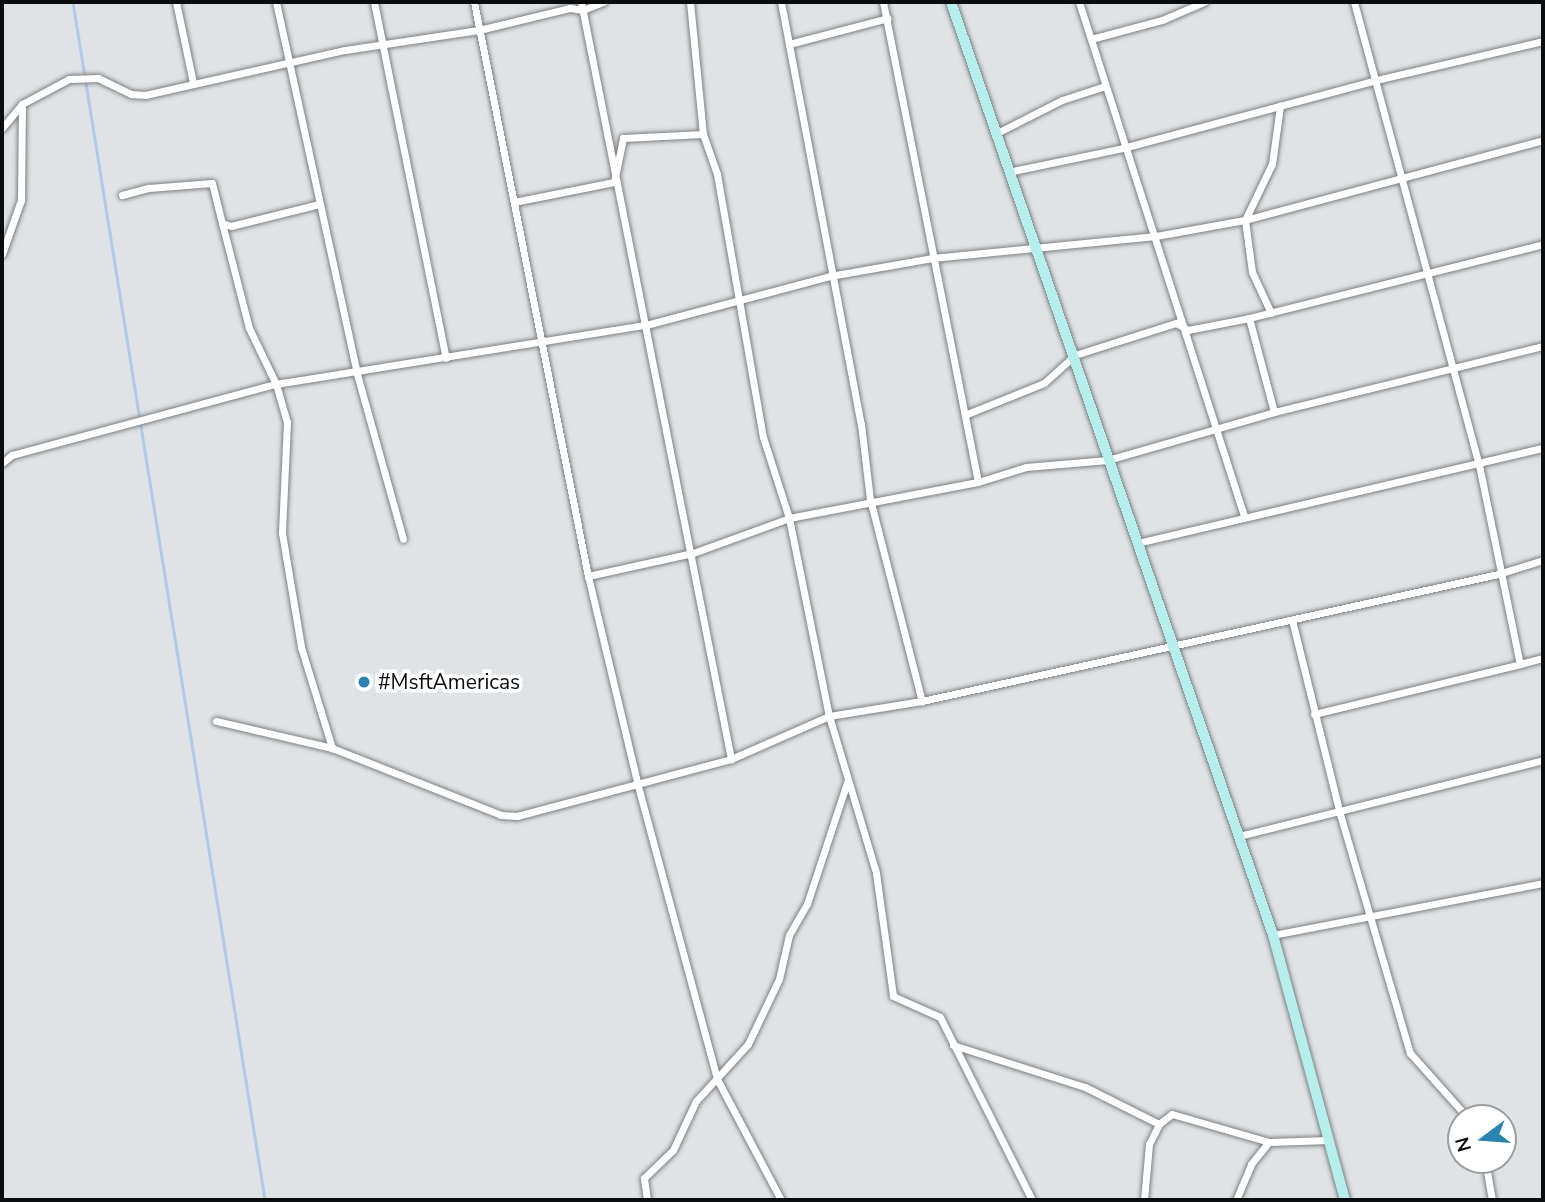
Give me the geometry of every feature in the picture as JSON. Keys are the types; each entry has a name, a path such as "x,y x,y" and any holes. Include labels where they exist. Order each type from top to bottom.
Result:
{"street":[{"path":"176,2 193,83"},
{"path":"276,2 357,374 403,539"},
{"path":"374,2 446,358"},
{"path":"474,2 588,576 638,786 717,1079 781,1200"},
{"path":"2,128 22,104 60,82 85,77 145,95 288,62 479,30 603,2"},
{"path":"690,2 703,134 717,174 763,437 789,518 829,716 846,782 876,873 893,996 940,1017 1032,1200"},
{"path":"781,2 830,276 861,424 870,499 922,701"},
{"path":"883,2 932,258 967,414 978,482"},
{"path":"951,2 997,133 1007,172 1075,355 1108,460 1273,934 1345,1200"},
{"path":"1079,2 1124,148 1188,330 1244,516"},
{"path":"1091,39 1162,20 1204,2"},
{"path":"1354,2 1479,465 1499,574 1520,664"},
{"path":"582,6 614,182 646,325 731,759"},
{"path":"789,44 887,18"},
{"path":"1007,172 1124,148 1376,80 1543,41"},
{"path":"997,133 1062,100 1105,86"},
{"path":"2,254 22,200 22,104"},
{"path":"1271,313 1252,272 1245,220 1272,164 1280,106"},
{"path":"614,182 624,138 703,134"},
{"path":"2,463 12,455 275,384 357,374 541,340 646,325 830,276 932,258 1156,236 1245,220 1543,141"},
{"path":"514,202 614,182"},
{"path":"122,195 149,188 212,183 250,328 275,384 287,422 282,533 301,647 332,748"},
{"path":"222,223 243,224 319,204"},
{"path":"967,414 1044,383 1075,355 1176,323 1188,330 1249,318 1543,244"},
{"path":"1249,318 1274,412"},
{"path":"588,576 692,554 789,518 870,499 978,482 1026,467 1108,460 1274,412 1543,346"},
{"path":"1137,542 1479,465 1543,448"},
{"path":"216,721 332,748 509,816 638,786 731,759 829,716 922,701 1499,574 1543,560"},
{"path":"1292,620 1340,814 1373,915 1410,1053 1456,1104"},
{"path":"1314,714 1543,658"},
{"path":"1239,836 1340,814 1543,760"},
{"path":"647,1200 644,1178 673,1150 684,1119 748,1044 779,979 789,935 807,904 846,782"},
{"path":"1273,934 1543,883"},
{"path":"953,1045 1085,1087 1159,1124"},
{"path":"1144,1200 1149,1144 1159,1124 1172,1114 1189,1116 1269,1142 1329,1140"},
{"path":"1236,1200 1251,1164 1269,1142"},
{"path":"1487,1174 1492,1200"}],"waterway":[{"path":"73,2 265,1200"}],"place":[{"name":"#MsftAmericas","path":"364,682"}]}
